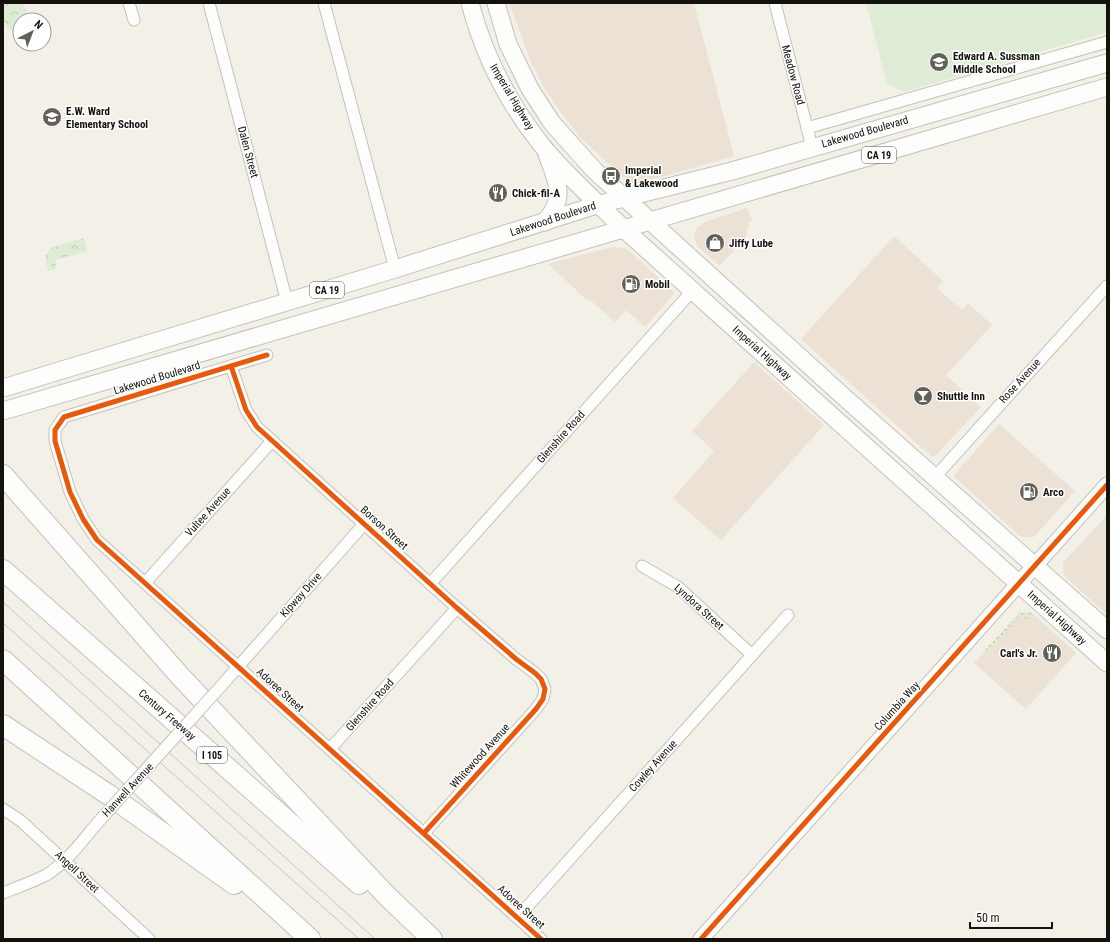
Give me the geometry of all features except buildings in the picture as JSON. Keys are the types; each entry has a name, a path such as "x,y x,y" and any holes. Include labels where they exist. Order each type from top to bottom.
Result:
{"highway":[{"path":"3,475 180,676 387,896 432,939"},
{"name":"Century Freeway","path":"3,570 422,939"},
{"path":"3,660 305,934"},
{"path":"3,725 109,795 305,934"}],"main road":[{"name":"Imperial Highway","path":"470,3 478,32 493,67 517,111 545,148 625,230 1107,663"},
{"name":"Imperial Highway","path":"496,3 508,44 530,89 564,138 595,171 844,397 1107,630"},
{"name":"Lakewood Boulevard","path":"3,388 395,269 600,204 625,199 812,147 1107,63"},
{"name":"Lakewood Boulevard","path":"3,411 502,263 625,230 651,221 1107,87"},
{"path":"545,148 558,185 554,211 545,222"}],"street":[{"path":"129,3 134,20"},
{"name":"Dalen Street","path":"209,3 287,302"},
{"path":"324,3 395,269"},
{"name":"Meadow Road","path":"775,3 812,147"},
{"name":"Lakewood Boulevard","path":"807,128 1107,42"},
{"name":"Rose Avenue","path":"935,477 1107,286"},
{"name":"Glenshire Road","path":"430,584 693,290"},
{"name":"Lakewood Boulevard","path":"57,426 64,417 70,414 267,355"},
{"name":"Borson Street","path":"231,366 246,410 254,423 272,442 457,608 516,659 542,679 545,689"},
{"name":"Adoree Street","path":"57,426 54,435 56,447 70,492 83,519 97,540 541,939"},
{"name":"Vultee Avenue","path":"145,583 272,442"},
{"name":"Columbia Way","path":"701,939 1107,485"},
{"name":"Kipway Drive","path":"238,666 364,524"},
{"name":"Lyndora Street","path":"642,566 678,587 752,655"},
{"name":"Glenshire Road","path":"330,749 457,608"},
{"name":"Cowley Avenue","path":"518,917 788,615"},
{"name":"Hanwell Avenue","path":"3,893 47,874 64,860 121,799 238,666"},
{"name":"Whitewood Avenue","path":"424,833 536,709 543,699 545,689"},
{"name":"Angell Street","path":"3,809 21,821 149,939"}],"shaded area":[{"path":"509,3 694,3 734,156 654,179 637,186 627,181 581,138 561,113 543,86 531,62"},
{"path":"747,208 752,220 748,224 749,226 746,237 720,266 697,246 694,236 696,229 705,222"},
{"path":"894,236 943,281 937,288 962,310 968,303 992,325 946,375 981,407 934,457 931,456 801,339"},
{"path":"612,247 627,249 674,292 674,294 645,327 626,310 615,322 589,299 587,300 548,264"},
{"path":"754,362 824,425 721,540 673,498 714,451 692,431"},
{"path":"999,424 1075,491 1034,537 1021,537 953,476"},
{"path":"1107,515 1107,614 1064,576 1063,563"},
{"path":"1020,612 1031,612 1076,653 1026,709 974,663"}],"green space":[{"path":"3,3 21,3 27,12 12,12 12,30 7,26 3,18"},
{"name":"Edward A. Sussman Middle School","path":"866,3 1107,3 1107,32 904,92 887,83"},
{"path":"84,238 87,250 86,252 55,260 57,269 48,271 45,257 50,248"},
{"path":"1020,612 1031,612 1033,614 1027,619 1020,616 990,649 995,654 994,655 985,650"}],"tram line":[{"path":"3,602 375,939"},
{"path":"3,623 359,939"}],"cycle path":[{"path":"267,355 64,417 55,430 55,441 70,492 83,519 97,540 541,939"},
{"path":"231,366 246,410 257,427 457,608 541,679 545,689 543,699 536,709 424,833"},
{"path":"701,939 1107,485"}],"place":[{"name":"Edward A. Sussman Middle School","path":"939,62"},
{"name":"E.W. Ward Elementary School","path":"52,117"},
{"name":"Imperial & Lakewood","path":"611,176"},
{"name":"Chick-fil-A","path":"498,193"},
{"name":"Jiffy Lube","path":"715,243"},
{"name":"Mobil","path":"631,284"},
{"name":"Shuttle Inn","path":"923,396"},
{"name":"Arco","path":"1029,492"},
{"name":"Carl's Jr.","path":"1052,653"}]}
